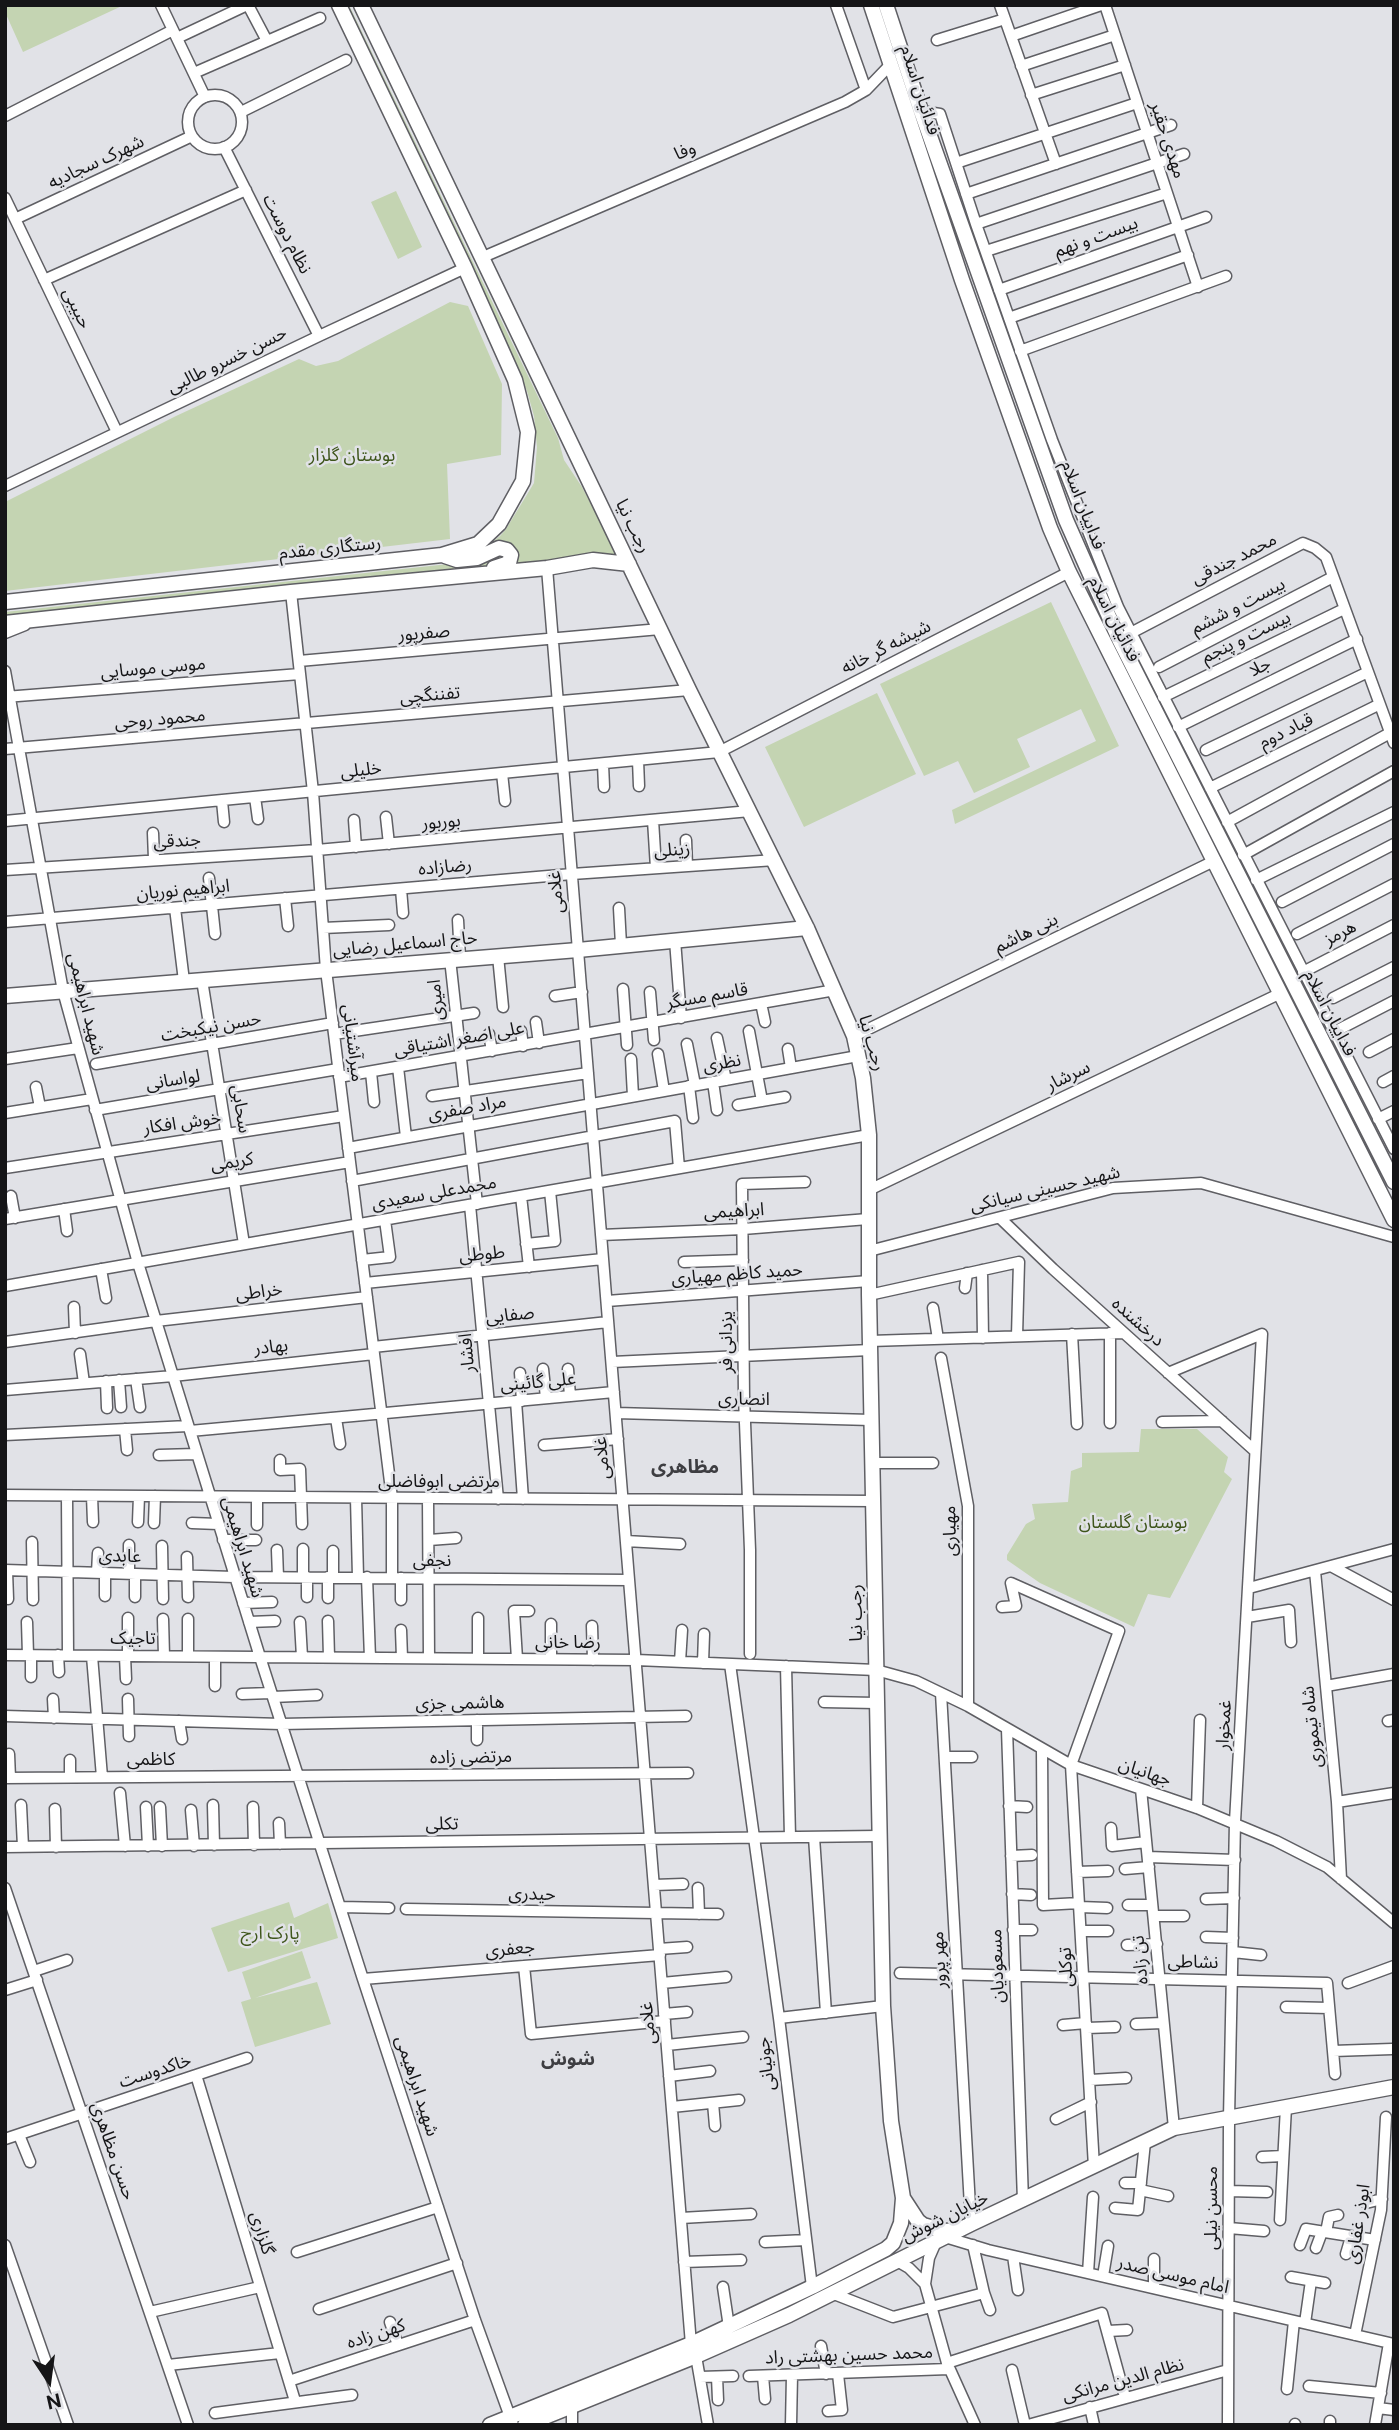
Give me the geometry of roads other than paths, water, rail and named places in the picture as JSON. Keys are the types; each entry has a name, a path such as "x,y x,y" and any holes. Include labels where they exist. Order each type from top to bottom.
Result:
{"main road":[{"path":"338,5 465,268"},
{"name":"رجب نیا","path":"361,5 719,752 775,860 835,990 858,1056 869,1135 869,1288 883,2006 891,2121 903,2198 898,2234 886,2249"},
{"name":"فدائیان اسلام","path":"871,5 962,280 1069,572 1394,1220"},
{"name":"فداییان اسلام","path":"886,5 1066,520 1390,1150 1394,1182"},
{"path":"931,139 934,165 961,262 962,280"},
{"name":"رستگاری مقدم","path":"5,602 442,555 478,544 499,524 523,481 528,432 515,380 465,268"},
{"path":"442,555 457,560 477,558 503,548 511,555 507,565 459,576"},
{"path":"5,623 547,568 593,560 629,564"},
{"name":"حاج اسماعیل رضایی","path":"5,996 578,950 807,928"},
{"name":"خیابان شوش","path":"490,2425 511,2421 834,2294 953,2233 1174,2128 1394,2087"},
{"name":"رجب نیا","path":"903,2198 923,2225 953,2233"},
{"path":"886,2249 897,2261"},
{"name":"خیابان شوش","path":"525,2425 694,2351 729,2327 886,2249"}],"street":[{"path":"161,5 205,96"},
{"path":"5,116 175,34 248,5 267,41"},
{"path":"836,5 866,90"},
{"path":"1000,5 1056,164"},
{"path":"1011,36 1103,5"},
{"name":"مهدی حقیر","path":"1103,5 1198,287"},
{"path":"194,73 320,18"},
{"path":"937,40 1005,19"},
{"path":"1021,66 1115,35"},
{"path":"241,112 346,60"},
{"name":"وفا","path":"483,257 845,102 866,90 891,64"},
{"path":"1031,94 1125,65"},
{"path":"222,95 237,104 241,112 242,129 238,137 224,148 207,148 192,136 188,118 197,102 205,96 222,95"},
{"path":"956,163 1137,103"},
{"path":"921,111 940,114 1020,351 1125,636 1163,698 1210,788 1378,1119 1390,1150"},
{"path":"966,194 1171,125"},
{"name":"شهرک سجادیه","path":"15,219 192,136"},
{"name":"نظام دوست","path":"224,148 319,335"},
{"path":"976,224 1184,154"},
{"path":"44,280 246,190"},
{"path":"986,251 1167,193"},
{"name":"حبیبی","path":"6,201 117,432"},
{"name":"بیست و نهم","path":"999,290 1206,217"},
{"path":"1009,318 1188,256"},
{"name":"حسن خسرو طالبی","path":"5,486 465,268"},
{"path":"1020,351 1226,276"},
{"path":"1066,520 1081,514"},
{"name":"محمد جندقی","path":"1125,636 1303,543 1326,557 1392,738"},
{"name":"غلامی","path":"547,568 684,2262 694,2351 708,2425"},
{"name":"شیشه گر خانه","path":"719,752 1069,572"},
{"name":"بیست و ششم","path":"1158,667 1333,577"},
{"name":"میرآشتیانی","path":"292,592 313,792 326,970 392,1498 401,1600"},
{"name":"بیست و پنجم","path":"1163,698 1344,609"},
{"path":"5,633 43,619"},
{"name":"صفرپور","path":"299,661 660,629"},
{"name":"جلا","path":"1178,727 1357,639"},
{"name":"شهید ابراهیمی","path":"5,671 7,697 62,991 138,1263 234,1577 340,1908 475,2320 511,2421"},
{"path":"1206,750 1368,672"},
{"name":"موسی موسایی","path":"7,697 300,674"},
{"name":"تفننگچی","path":"305,724 689,690"},
{"name":"قباد دوم","path":"1210,788 1378,705"},
{"name":"محمود روحی","path":"18,748 305,724"},
{"path":"1227,822 1392,738"},
{"path":"5,749 18,748"},
{"name":"خلیلی","path":"5,821 719,752"},
{"path":"638,760 639,786"},
{"path":"603,764 604,786"},
{"path":"1243,855 1394,771"},
{"path":"502,774 505,801"},
{"path":"255,797 258,819"},
{"path":"222,801 224,822"},
{"name":"بوربور","path":"317,850 750,811"},
{"path":"1256,880 1394,812"},
{"path":"386,817 389,844"},
{"path":"354,820 356,847"},
{"path":"653,820 656,868"},
{"path":"153,833 154,859"},
{"path":"685,840 687,866"},
{"path":"1282,902 1394,844"},
{"name":"جندقی","path":"5,870 317,850"},
{"name":"زینلی","path":"572,874 775,860"},
{"name":"بنی هاشم","path":"853,1036 1214,861"},
{"name":"رضازاده","path":"320,895 572,874"},
{"path":"209,878 215,934"},
{"path":"1297,934 1394,884"},
{"path":"401,889 403,913"},
{"name":"ابراهیم نوریان","path":"5,922 320,895"},
{"path":"285,898 288,926"},
{"path":"175,908 184,981"},
{"path":"620,908 621,945"},
{"name":"امیری","path":"458,920 455,1016 474,1204"},
{"path":"323,928 389,925"},
{"name":"هرمز","path":"1303,972 1394,925"},
{"path":"675,940 681,1018"},
{"path":"498,956 503,1007"},
{"path":"1333,998 1394,967"},
{"name":"سحابی","path":"202,980 244,1244"},
{"path":"623,989 627,1045"},
{"name":"قاسم مسگر","path":"585,1035 681,1018 742,1001 761,1003 835,990"},
{"path":"555,996 582,992"},
{"path":"650,992 654,1040"},
{"name":"سرشار","path":"869,1190 1281,993"},
{"path":"1334,1032 1394,1001"},
{"path":"761,1003 765,1022"},
{"name":"حسن نیکبخت","path":"96,1064 213,1044 474,1013"},
{"path":"536,1023 539,1043"},
{"path":"521,1031 523,1046"},
{"path":"749,1031 762,1101"},
{"path":"489,1034 492,1051"},
{"name":"علی اصغر اشتیاقی","path":"339,1073 371,1072 585,1035"},
{"path":"718,1038 726,1080"},
{"path":"1369,1052 1394,1039"},
{"path":"687,1044 693,1118"},
{"path":"5,1059 78,1048"},
{"path":"788,1049 791,1068"},
{"path":"658,1054 664,1091"},
{"name":"نظری","path":"591,1104 858,1056"},
{"path":"631,1059 633,1096"},
{"path":"398,1067 406,1137"},
{"path":"371,1072 374,1102"},
{"name":"لواسانی","path":"5,1113 220,1090 339,1073"},
{"path":"432,1096 588,1073"},
{"path":"1383,1082 1394,1076"},
{"path":"713,1082 718,1110"},
{"path":"36,1087 40,1108"},
{"path":"738,1105 785,1097"},
{"name":"مراد صفری","path":"348,1148 591,1104"},
{"path":"1378,1119 1394,1111"},
{"name":"خوش افکار","path":"5,1168 344,1116"},
{"path":"352,1181 675,1121 679,1168"},
{"name":"محمدعلی سعیدی","path":"5,1286 869,1135"},
{"name":"کریمی","path":"10,1218 350,1162"},
{"name":"یزدانی فر","path":"750,1654 742,1184 805,1182"},
{"name":"شهید حسینی سیانکی","path":"869,1251 1113,1188 1202,1183 1394,1237"},
{"path":"526,1244 555,1241 550,1191"},
{"path":"10,1218 11,1196"},
{"path":"521,1196 529,1267"},
{"name":"افشار","path":"474,1204 477,1272 498,1499"},
{"path":"64,1209 67,1231"},
{"name":"درخشنده","path":"1000,1218 1255,1451"},
{"name":"ابراهیمی","path":"601,1235 743,1229 869,1219"},
{"path":"362,1260 390,1257 385,1220"},
{"name":"طوطی","path":"365,1283 603,1259"},
{"path":"684,1262 743,1260"},
{"name":"حمید کاظم مهیاری","path":"607,1301 744,1290 869,1288 1019,1262 1017,1336"},
{"path":"101,1269 106,1298"},
{"path":"982,1270 984,1338"},
{"path":"965,1288 967,1273"},
{"name":"خراطی","path":"5,1342 156,1321 367,1297"},
{"path":"74,1307 75,1333"},
{"path":"933,1308 937,1339"},
{"name":"صفایی","path":"373,1350 608,1322"},
{"path":"611,1362 744,1357 937,1339 1124,1333"},
{"path":"1072,1334 1077,1424"},
{"path":"1110,1334 1110,1423"},
{"name":"غمخوار","path":"1168,1373 1262,1334 1235,1822 1229,2118"},
{"name":"بهادر","path":"5,1390 173,1376 373,1350"},
{"path":"80,1354 84,1383"},
{"name":"مهیاری","path":"941,1358 967,1496 968,1706"},
{"path":"543,1369 547,1398"},
{"path":"568,1369 570,1396"},
{"path":"520,1373 523,1499"},
{"path":"136,1379 140,1407"},
{"path":"119,1380 121,1406"},
{"path":"106,1381 107,1408"},
{"name":"علی گائینی","path":"5,1435 189,1429 614,1392"},
{"name":"انصاری","path":"616,1413 872,1420"},
{"path":"337,1418 340,1444"},
{"path":"1162,1422 1222,1421"},
{"path":"125,1429 127,1450"},
{"path":"544,1445 618,1439"},
{"path":"159,1455 196,1454"},
{"path":"280,1460 280,1470 300,1469 302,1524"},
{"path":"872,1463 933,1462"},
{"name":"مرتضی ابوفاضلی","path":"5,1495 873,1501"},
{"path":"59,1671 63,1655 67,1572 67,1496"},
{"path":"92,1496 93,1521"},
{"path":"138,1522 139,1496"},
{"path":"154,1523 155,1496"},
{"path":"257,1497 257,1525"},
{"path":"356,1498 370,1658"},
{"path":"428,1498 429,1658"},
{"path":"192,1523 218,1524"},
{"path":"429,1540 456,1538"},
{"path":"223,1540 256,1540"},
{"path":"626,1541 680,1544"},
{"path":"33,1542 33,1600"},
{"path":"129,1545 135,1597"},
{"path":"162,1546 163,1599"},
{"path":"303,1549 307,1597"},
{"path":"1249,1588 1394,1549"},
{"path":"277,1550 278,1577"},
{"path":"332,1551 333,1577 337,1590"},
{"path":"98,1553 105,1596"},
{"path":"187,1557 188,1597"},
{"path":"1331,1566 1394,1600"},
{"path":"6,1570 8,1599"},
{"name":"عابدی","path":"6,1570 234,1577"},
{"name":"شاه تیموری","path":"1315,1571 1337,1802 1341,1880"},
{"name":"نجفی","path":"234,1577 629,1580"},
{"path":"328,1598 333,1577"},
{"path":"1002,1607 1016,1606 1011,1583 1119,1631 1071,1765"},
{"path":"243,1603 272,1602"},
{"path":"1247,1617 1289,1610 1291,1642"},
{"path":"514,1611 517,1659"},
{"path":"502,1612 530,1611"},
{"path":"126,1679 128,1618"},
{"path":"478,1618 478,1658"},
{"path":"163,1619 164,1656"},
{"path":"188,1619 188,1656"},
{"path":"249,1622 275,1621"},
{"path":"328,1621 329,1657"},
{"path":"27,1622 31,1677"},
{"path":"300,1622 302,1657"},
{"path":"551,1624 551,1659"},
{"path":"592,1626 593,1660"},
{"path":"401,1630 402,1658"},
{"path":"680,1661 682,1630"},
{"path":"702,1662 704,1634"},
{"name":"تاجیک","path":"5,1655 260,1657"},
{"path":"92,1656 102,1777"},
{"path":"215,1657 215,1686"},
{"name":"رضا خانی","path":"260,1657 636,1660 876,1670"},
{"name":"جونیانی","path":"730,1664 779,2018 812,2287"},
{"path":"786,1666 790,1837"},
{"name":"جهانیان","path":"876,1670 916,1681 968,1706 1071,1765 1235,1822 1327,1867 1394,1923"},
{"path":"1326,1686 1394,1674"},
{"name":"مهر پرور","path":"925,2284 929,2258 953,2233 957,1974 941,1693"},
{"path":"242,1694 317,1695"},
{"path":"53,1699 54,1718"},
{"path":"128,1699 129,1736"},
{"path":"824,1702 876,1703"},
{"name":"هاشمی جزی","path":"5,1716 281,1724 685,1716"},
{"path":"477,1720 477,1740"},
{"path":"1197,1808 1200,1720"},
{"path":"179,1721 182,1739"},
{"name":"مسعودیان","path":"1007,1729 1023,2201"},
{"path":"1042,1748 1044,1905 1107,1908"},
{"path":"8,1778 9,1755"},
{"path":"945,1757 971,1757"},
{"path":"70,1760 70,1777"},
{"name":"توکلی","path":"1071,1765 1094,2167"},
{"name":"مرتضی زاده","path":"298,1776 688,1773"},
{"name":"کاظمی","path":"8,1778 298,1776"},
{"name":"تن زاده","path":"1141,1789 1174,2128"},
{"path":"120,1793 125,1846"},
{"path":"1337,1802 1394,1793"},
{"path":"21,1805 23,1847"},
{"path":"213,1805 214,1845"},
{"path":"146,1807 148,1846"},
{"path":"160,1807 162,1846"},
{"path":"253,1807 254,1845"},
{"path":"1009,1807 1027,1807"},
{"path":"55,1809 57,1847"},
{"path":"191,1810 194,1846"},
{"path":"279,1823 280,1844"},
{"path":"1111,1828 1112,1846 1146,1842"},
{"path":"1062,1835 1075,1833"},
{"name":"تکلی","path":"5,1847 878,1836"},
{"path":"814,1837 826,2013"},
{"path":"1011,1856 1032,1855"},
{"path":"1125,1868 1148,1862 1235,1860"},
{"path":"1077,1872 1108,1871"},
{"path":"654,1885 683,1884"},
{"name":"حسن مظاهری","path":"5,1888 9,1912 35,1976 188,2425"},
{"path":"698,1888 699,1914"},
{"path":"1012,1894 1031,1895"},
{"path":"1206,1899 1234,1898"},
{"path":"1128,1905 1184,1916"},
{"path":"340,1908 389,1908"},
{"name":"حیدری","path":"406,1909 718,1914"},
{"path":"1013,1930 1032,1930"},
{"path":"1081,1931 1108,1931"},
{"path":"1206,1937 1233,1938"},
{"path":"1126,1945 1157,1944"},
{"name":"جعفری","path":"363,1979 524,1966 687,1947"},
{"path":"1233,1952 1261,1955"},
{"path":"5,1990 67,1960"},
{"path":"524,1966 531,2034 687,2012"},
{"path":"1348,1983 1394,1966"},
{"name":"نشاطی","path":"900,1973 1327,1983 1329,2008"},
{"path":"662,1983 726,1977"},
{"path":"779,2018 883,2006"},
{"path":"1286,2007 1329,2008 1335,2074"},
{"path":"1136,2024 1163,2023"},
{"path":"1063,2025 1115,2027"},
{"path":"667,2045 743,2037"},
{"path":"1333,2051 1392,2049"},
{"name":"خاکدوست","path":"5,2139 247,2058"},
{"path":"669,2076 710,2071"},
{"name":"گلزاری","path":"196,2075 295,2401"},
{"path":"1090,2080 1126,2078"},
{"path":"672,2107 738,2100"},
{"path":"1056,2119 1091,2102"},
{"path":"713,2103 715,2126"},
{"path":"1280,2220 1286,2107"},
{"name":"ابوذر غفاری","path":"1354,2335 1382,2205 1386,2117"},
{"name":"محسن نیلی","path":"1228,2425 1229,2118"},
{"path":"19,2135 30,2162"},
{"path":"1115,2208 1138,2210 1144,2142"},
{"path":"1262,2157 1283,2156"},
{"path":"1125,2183 1168,2196"},
{"path":"1229,2191 1267,2192"},
{"path":"1088,2273 1093,2197"},
{"path":"1366,2203 1382,2205 1394,2213"},
{"path":"297,2252 438,2207"},
{"path":"681,2218 751,2214"},
{"path":"1317,2248 1329,2217 1338,2215"},
{"path":"1229,2228 1264,2231"},
{"path":"1300,2238 1306,2229 1375,2240"},
{"name":"امام موسی صدر","path":"953,2233 973,2245 1013,2256 1392,2343"},
{"path":"1346,2254 1351,2236"},
{"path":"765,2242 806,2240"},
{"path":"5,2245 68,2425"},
{"path":"973,2245 989,2310"},
{"path":"1103,2276 1108,2246"},
{"path":"1013,2256 1018,2290"},
{"path":"1154,2259 1154,2288"},
{"path":"684,2262 741,2260"},
{"path":"897,2261 909,2268 925,2284 948,2366 975,2425"},
{"path":"319,2309 457,2263"},
{"path":"1291,2277 1325,2283"},
{"path":"1287,2389 1299,2322 1311,2281"},
{"path":"150,2312 260,2287"},
{"path":"723,2287 729,2327"},
{"path":"834,2294 893,2317 984,2293"},
{"name":"محمد حسین بهشتی راد","path":"749,2376 832,2374 948,2366 1102,2313 1108,2331"},
{"name":"کهن زاده","path":"289,2381 475,2320"},
{"path":"390,2322 398,2345"},
{"path":"1125,2398 1108,2331 1127,2330"},
{"path":"1375,2425 1392,2343"},
{"path":"821,2346 842,2410 828,2411"},
{"path":"168,2365 280,2353"},
{"path":"1012,2370 1030,2424"},
{"name":"نظام الدین مرانکی","path":"1030,2424 1063,2420 1090,2407 1228,2370"},
{"path":"792,2375 791,2419 804,2412"},
{"path":"700,2377 733,2376"},
{"path":"763,2376 765,2399"},
{"path":"717,2377 718,2400"},
{"path":"1309,2386 1381,2393"},
{"path":"215,2413 352,2395"},
{"path":"572,2406 572,2425"},
{"path":"1090,2407 1094,2425"},
{"path":"1378,2408 1394,2410"}],"district":[{"name":"مظاهری","path":"685,1467"},
{"name":"شوش","path":"568,2059"}],"park label":[{"name":"بوستان گلزار","path":"352,455"},
{"name":"بوستان گلستان","path":"1133,1522"},
{"name":"پارک ارج","path":"270,1933"}]}
